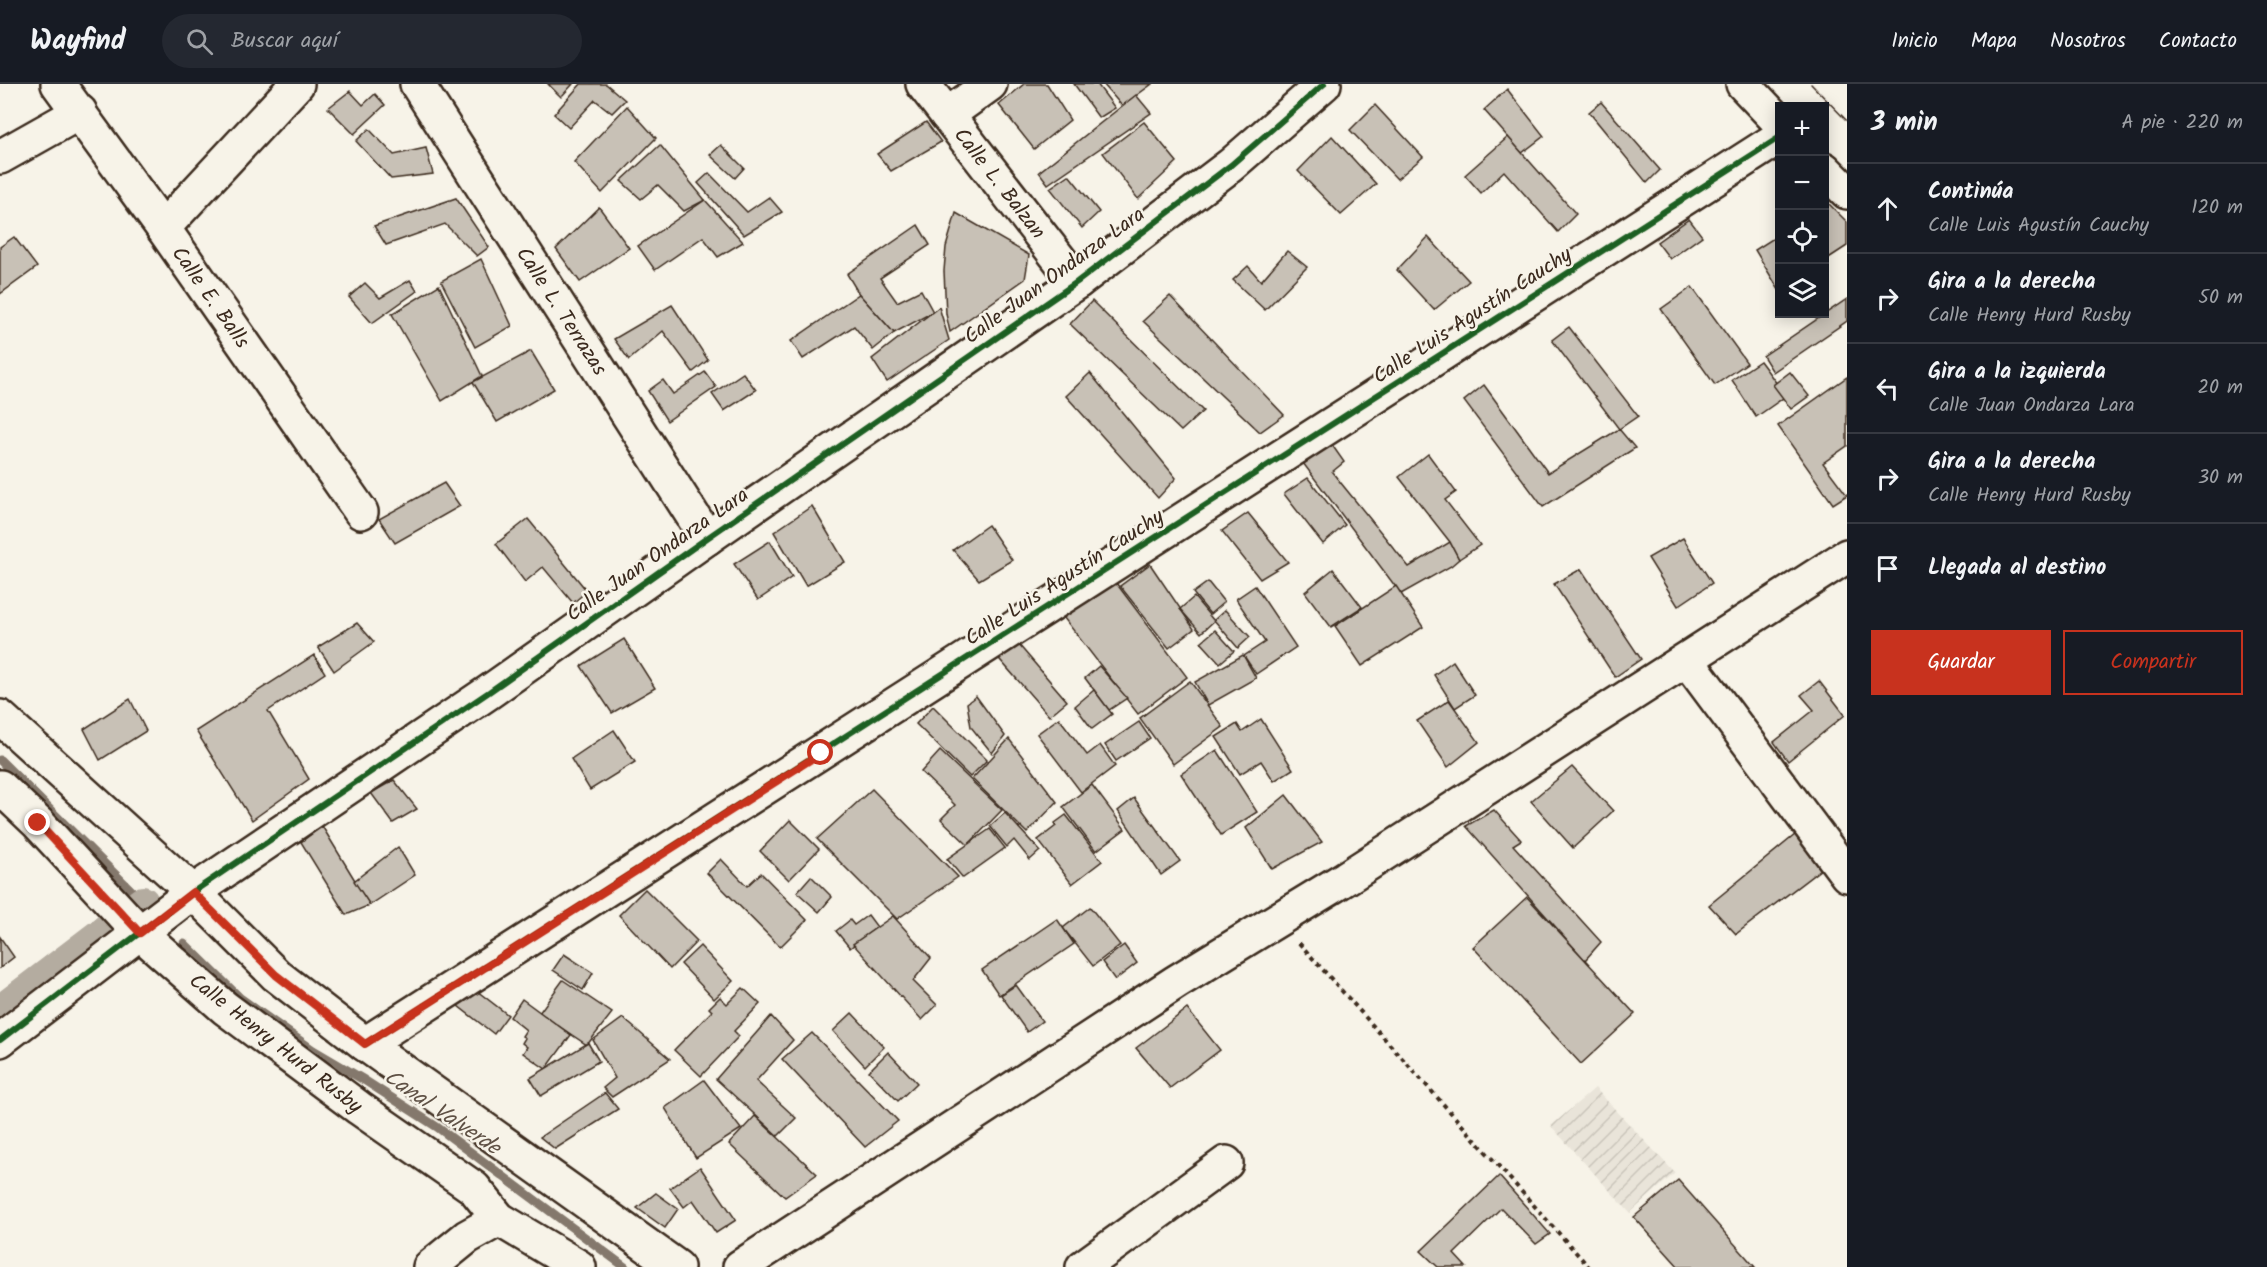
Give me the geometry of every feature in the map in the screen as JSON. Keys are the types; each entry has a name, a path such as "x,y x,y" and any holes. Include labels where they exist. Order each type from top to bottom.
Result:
{"street":[{"name":"Calle E. Balls","path":"58,84 163,228 361,512"},
{"path":"163,228 297,84"},
{"name":"Calle L. Terrazas","path":"417,84 706,538"},
{"name":"Calle L. Balzan","path":"923,84 1077,282"},
{"path":"948,116 990,84"},
{"name":"Calle Juan Ondarza Lara","path":"0,1040 193,892 489,692 706,538 1077,282 1231,165 1324,84"},
{"path":"1743,84 1775,119"},
{"path":"0,157 80,112"},
{"name":"Calle Luis Agustín Cauchy","path":"365,1044 1775,140"},
{"path":"1829,174 1847,192"},
{"path":"740,1267 1176,982 1278,920 1847,556"},
{"path":"1687,660 1847,875"},
{"path":"0,717 193,892 276,975 365,1044 677,1267"},
{"name":"Calle Henry Hurd Rusby","path":"0,787 38,823 140,933 225,1008 359,1108 474,1188 499,1219 579,1267"},
{"path":"1083,1267 1226,1163"},
{"path":"430,1267 467,1238 499,1219"}],"path":[{"path":"1278,920 1588,1267"}],"shaded area":[{"path":"1595,1088 1675,1173 1630,1213 1551,1126"}],"building":[{"path":"548,84 573,84 561,97"},
{"path":"581,84 606,84 625,100 612,113 595,100 569,128 554,114"},
{"path":"1024,84 1047,84 1070,120 1034,149 999,105"},
{"path":"1074,84 1097,84 1115,108 1099,118"},
{"path":"1103,84 1152,84 1122,106"},
{"path":"1507,89 1544,136 1522,153 1484,110"},
{"path":"350,91 363,105 375,94 385,105 354,134 328,108"},
{"path":"1136,95 1151,113 1048,184 1039,172"},
{"path":"1601,102 1660,170 1647,183 1589,112"},
{"path":"1375,105 1423,157 1397,179 1350,130"},
{"path":"627,106 656,138 602,193 574,162"},
{"path":"926,122 941,142 891,171 877,154"},
{"path":"1144,122 1177,162 1138,199 1103,153"},
{"path":"369,129 394,155 426,148 433,174 391,179 356,141"},
{"path":"1332,136 1376,184 1341,215 1298,171"},
{"path":"1508,137 1576,214 1558,232 1504,171 1481,193 1465,175"},
{"path":"660,145 705,200 684,211 658,185 641,199 621,181"},
{"path":"721,145 744,168 735,178 710,155"},
{"path":"709,173 747,212 769,197 782,212 744,235 698,183"},
{"path":"1069,175 1099,212 1082,228 1050,188"},
{"path":"456,198 489,247 477,256 445,224 386,245 374,226"},
{"path":"705,200 743,242 718,257 703,237 655,270 638,246"},
{"path":"1829,204 1847,222 1847,246 1829,258"},
{"path":"599,207 629,248 580,282 556,249"},
{"path":"956,213 1029,255 1025,279 950,332 946,314 944,271 946,247"},
{"path":"1689,219 1702,236 1670,259 1657,242"},
{"path":"918,225 930,245 880,278 897,302 921,290 933,312 894,333 859,294 847,274"},
{"path":"14,237 37,267 0,294 0,247"},
{"path":"1428,237 1469,281 1434,310 1397,270"},
{"path":"1775,237 1775,283 1755,250"},
{"path":"1287,251 1307,267 1265,310 1233,280 1248,266 1261,281"},
{"path":"481,259 512,326 475,347 441,281"},
{"path":"410,280 417,291 372,323 349,297 365,283 380,298"},
{"path":"439,285 482,376 442,401 392,314"},
{"path":"1692,287 1747,363 1715,385 1661,309"},
{"path":"859,294 894,333 873,350 854,326 803,359 791,341"},
{"path":"1170,296 1284,415 1260,432 1143,321"},
{"path":"1847,299 1847,321 1773,372 1763,356 1819,318 1829,318 1829,311"},
{"path":"1092,301 1203,411 1181,431 1070,324"},
{"path":"672,305 708,360 693,372 663,331 629,360 614,339"},
{"path":"939,307 949,340 887,382 872,359"},
{"path":"1569,327 1638,416 1619,429 1552,340"},
{"path":"531,351 554,389 497,422 473,382"},
{"path":"1760,361 1786,396 1756,417 1732,380"},
{"path":"705,372 716,387 667,421 648,391 663,380 673,394"},
{"path":"1790,372 1809,396 1791,409 1773,385"},
{"path":"743,373 756,390 724,411 712,394"},
{"path":"1090,373 1176,478 1158,498 1066,396"},
{"path":"1847,377 1847,446 1823,463 1847,495 1833,504 1778,426"},
{"path":"1484,385 1548,473 1619,429 1635,448 1543,507 1464,401"},
{"path":"1332,445 1344,462 1332,472 1409,567 1450,542 1459,559 1451,566 1401,594 1303,463"},
{"path":"1428,454 1456,492 1445,500 1480,545 1459,559 1450,542 1399,477"},
{"path":"1308,478 1345,525 1323,544 1284,494"},
{"path":"444,483 460,506 395,543 379,519"},
{"path":"812,506 845,562 806,586 774,532"},
{"path":"1248,513 1288,562 1260,579 1222,531"},
{"path":"528,519 587,591 573,603 543,567 525,582 496,544"},
{"path":"988,525 1012,560 979,580 953,550"},
{"path":"1683,538 1712,583 1678,606 1648,558"},
{"path":"770,541 792,577 758,600 734,564"},
{"path":"1150,564 1194,629 1169,648 1120,586"},
{"path":"1333,569 1362,607 1331,627 1305,592"},
{"path":"1581,569 1641,659 1615,677 1554,584"},
{"path":"1110,575 1187,677 1138,714 1060,613"},
{"path":"1208,582 1224,602 1210,614 1193,593"},
{"path":"1255,586 1296,647 1256,674 1244,656 1265,642 1236,599"},
{"path":"1396,586 1423,627 1362,666 1335,626"},
{"path":"1194,597 1214,621 1201,633 1180,609"},
{"path":"1225,610 1250,637 1238,648 1214,620"},
{"path":"357,623 374,642 334,671 318,647"},
{"path":"1215,630 1234,651 1220,663 1201,642"},
{"path":"1012,637 1067,701 1049,716 994,653"},
{"path":"624,639 655,688 612,713 581,666"},
{"path":"314,655 325,673 268,711 309,779 252,820 196,731"},
{"path":"1243,655 1256,678 1208,705 1195,682"},
{"path":"1453,661 1475,695 1455,708 1434,675"},
{"path":"1099,666 1127,698 1109,710 1085,678"},
{"path":"1190,681 1223,727 1173,764 1140,718"},
{"path":"1819,681 1845,715 1788,761 1774,742 1814,710 1801,695"},
{"path":"1094,690 1112,714 1092,729 1075,706"},
{"path":"976,696 1005,736 992,753 971,727 967,703"},
{"path":"130,699 146,731 100,760 84,729"},
{"path":"1449,700 1479,742 1448,767 1417,721"},
{"path":"933,706 987,760 970,777 916,724"},
{"path":"1059,718 1087,755 1100,745 1115,766 1081,792 1037,734"},
{"path":"1261,719 1293,769 1274,781 1261,761 1240,774 1216,737 1237,724 1242,732"},
{"path":"1139,722 1150,738 1116,761 1105,745"},
{"path":"614,730 635,762 590,790 571,759"},
{"path":"1009,739 1057,802 1027,833 972,779"},
{"path":"1217,750 1257,812 1221,835 1181,774"},
{"path":"940,751 1002,810 968,845 941,819 955,805 921,772"},
{"path":"1572,767 1613,811 1573,848 1531,801"},
{"path":"394,780 417,809 393,823 371,793"},
{"path":"1092,785 1125,829 1096,851 1063,807"},
{"path":"872,789 958,877 897,919 817,839"},
{"path":"1286,795 1322,842 1272,869 1246,828"},
{"path":"1134,798 1180,861 1161,875 1118,811"},
{"path":"1494,810 1521,840 1513,845 1601,942 1585,960 1466,826"},
{"path":"1005,813 1040,851 1030,860 1014,840 1007,847 990,826"},
{"path":"1066,815 1102,861 1072,884 1038,840"},
{"path":"790,820 819,849 789,880 760,851"},
{"path":"322,826 370,905 346,915 301,842"},
{"path":"990,829 1005,848 963,878 947,859"},
{"path":"1801,830 1825,866 1736,934 1709,905"},
{"path":"398,847 415,875 370,905 354,881"},
{"path":"721,859 747,886 761,873 807,920 780,947 707,873"},
{"path":"811,876 832,897 819,912 797,892"},
{"path":"645,889 697,941 670,969 619,915"},
{"path":"1527,897 1635,1014 1581,1064 1473,947"},
{"path":"1090,907 1120,945 1093,966 1063,928"},
{"path":"868,915 877,927 850,948 836,931 850,920 854,925"},
{"path":"893,916 931,958 913,981 937,1005 922,1020 853,944"},
{"path":"1057,919 1074,944 999,995 982,970"},
{"path":"0,937 14,957 0,968"},
{"path":"1124,945 1137,963 1115,980 1102,962"},
{"path":"700,946 733,981 714,999 681,964"},
{"path":"564,954 593,973 583,990 553,970"},
{"path":"563,980 612,1013 587,1045 539,1013"},
{"path":"468,984 508,1015 494,1034 449,999"},
{"path":"1016,985 1042,1021 1027,1032 1001,995"},
{"path":"743,988 760,1004 734,1031 739,1036 701,1076 674,1050 712,1011 709,1008 720,997 727,1004"},
{"path":"522,999 571,1035 546,1069 523,1053 527,1047 522,1043 525,1038 522,1036 526,1030 510,1017"},
{"path":"1187,1009 1220,1050 1170,1088 1136,1048"},
{"path":"852,1013 884,1047 865,1066 833,1031"},
{"path":"771,1016 793,1040 756,1081 796,1118 778,1136 716,1079"},
{"path":"623,1018 670,1059 612,1097 603,1088 615,1078 593,1040"},
{"path":"812,1033 898,1121 865,1147 782,1059"},
{"path":"588,1043 599,1061 541,1096 530,1078"},
{"path":"888,1052 917,1083 898,1101 869,1071"},
{"path":"704,1080 741,1129 696,1158 665,1108"},
{"path":"605,1093 618,1109 555,1149 540,1137"},
{"path":"755,1116 817,1174 785,1197 729,1144"},
{"path":"700,1167 736,1220 716,1233 693,1200 684,1207 670,1188"},
{"path":"1499,1176 1550,1234 1536,1244 1501,1208 1454,1254 1466,1267 1438,1267 1421,1251"},
{"path":"1678,1180 1755,1267 1679,1267 1634,1217"},
{"path":"656,1193 678,1209 665,1228 637,1208"}],"waterway":[{"name":"Canal Valverde","path":"0,760 143,902"},
{"path":"0,1011 143,902"},
{"name":"Canal Valverde","path":"184,943 240,998 313,1050 437,1127 625,1267"}],"tram line":[{"path":"1811,84 1847,121"}],"cycle path":[{"path":"0,1040 193,892 489,692 1077,282 1231,165 1324,84"},
{"path":"365,1044 1775,140"}],"route":[{"path":"38,823 140,933 193,892 276,975 365,1044 821,753"}]}
